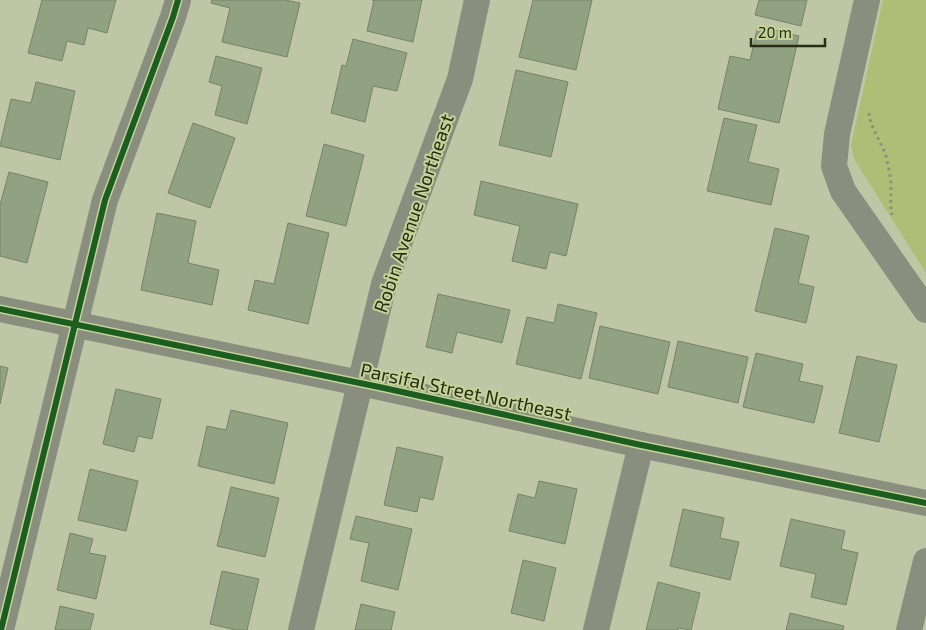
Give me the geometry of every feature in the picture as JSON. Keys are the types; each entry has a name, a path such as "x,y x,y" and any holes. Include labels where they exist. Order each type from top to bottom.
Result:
{"street":[{"path":"1,630 105,200 178,0"},
{"name":"Robin Avenue Northeast","path":"301,630 384,284 460,79 477,0"},
{"path":"867,0 837,134 834,166 842,191 926,310"},
{"name":"Parsifal Street Northeast","path":"0,308 360,383 641,445 926,503"},
{"path":"596,630 641,445"},
{"path":"909,630 926,560"}],"path":[{"path":"871,105 869,114 871,127 887,159 891,186 890,208 892,217"}],"green space":[{"path":"883,0 926,0 926,273 854,159 851,145"}],"building":[{"path":"42,0 116,0 107,33 88,28 84,45 67,41 62,61 28,53"},
{"path":"212,0 285,0 300,3 287,57 222,42 230,8 211,3"},
{"path":"374,0 422,0 413,42 367,31"},
{"path":"533,0 592,0 576,70 519,57"},
{"path":"759,0 807,0 801,26 755,15"},
{"path":"758,26 799,36 779,123 718,109 730,56 750,60"},
{"path":"353,39 407,53 397,91 373,86 365,122 331,113 342,65 346,66"},
{"path":"216,56 262,68 247,124 215,115 222,86 209,82"},
{"path":"516,70 568,82 551,157 499,145"},
{"path":"36,82 75,91 60,160 0,146 11,99 31,103"},
{"path":"724,118 757,125 748,162 779,169 771,205 707,191"},
{"path":"193,123 235,138 210,208 168,193"},
{"path":"324,144 364,155 346,226 306,216"},
{"path":"9,172 48,182 27,263 0,256 0,205"},
{"path":"481,181 578,204 566,256 550,252 546,269 512,261 520,226 474,215"},
{"path":"157,213 196,221 188,263 219,270 212,305 141,290"},
{"path":"288,223 329,233 308,324 248,310 255,280 274,284"},
{"path":"775,228 809,236 798,283 814,287 806,323 755,311"},
{"path":"438,294 510,310 502,343 457,332 452,353 426,347"},
{"path":"558,304 597,313 581,379 516,364 527,317 554,323"},
{"path":"600,326 670,342 658,394 589,378"},
{"path":"678,341 748,357 738,403 668,387"},
{"path":"756,353 803,364 799,381 823,386 814,423 743,407"},
{"path":"857,356 897,365 879,442 839,433"},
{"path":"0,366 8,368 0,404"},
{"path":"116,389 161,399 152,439 138,436 134,452 103,444"},
{"path":"231,410 288,423 274,484 198,466 207,426 226,430"},
{"path":"397,447 443,457 433,500 420,497 417,512 384,505"},
{"path":"90,469 138,481 126,531 78,520"},
{"path":"539,481 577,489 565,544 509,531 518,494 535,498"},
{"path":"231,487 279,498 265,557 217,546"},
{"path":"683,509 724,518 720,538 739,542 730,580 670,566"},
{"path":"356,516 412,529 398,590 361,581 369,543 350,539"},
{"path":"791,519 845,531 841,549 858,553 846,605 811,597 816,574 780,566"},
{"path":"70,533 93,539 89,553 106,556 96,599 57,590"},
{"path":"523,560 556,568 544,621 511,613"},
{"path":"222,571 259,579 247,630 236,630 210,624"},
{"path":"658,582 700,593 691,630 678,628 678,630 646,630"},
{"path":"361,604 395,612 391,630 355,630"},
{"path":"60,606 94,614 90,630 55,630"},
{"path":"790,613 844,626 843,630 786,630"}],"cycle path":[{"path":"1,630 105,200 178,0"},
{"path":"0,309 384,388 641,445 926,503"}]}
